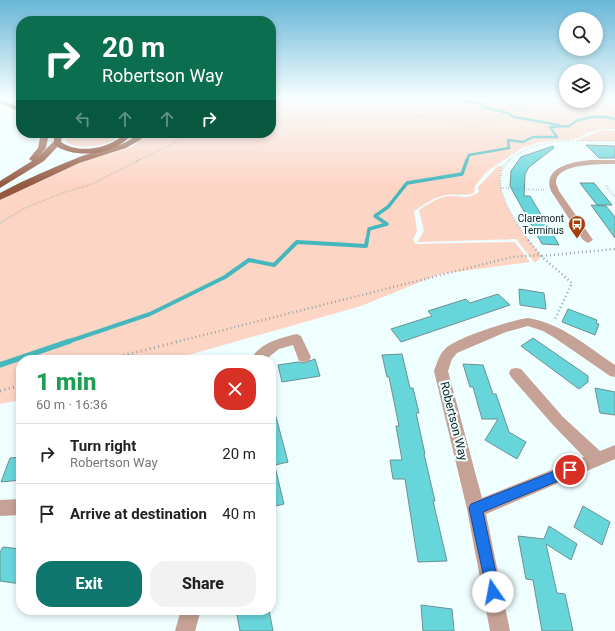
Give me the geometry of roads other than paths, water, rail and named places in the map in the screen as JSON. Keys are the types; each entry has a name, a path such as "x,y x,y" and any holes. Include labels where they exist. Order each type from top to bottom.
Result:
{"highway":[{"path":"58,138 60,147 68,150 90,151 116,144 126,138"}],"main road":[{"path":"20,173 42,148 44,138"},
{"path":"0,185 41,159 57,138"},
{"path":"0,197 55,170 81,160 122,148 132,143 138,138"},
{"path":"18,188 47,169 90,151"}],"street":[{"path":"588,240 554,191 552,183 553,177 565,167 578,163 615,162"},
{"name":"Robertson Way","path":"500,631 476,508 441,371 444,359 452,348 507,327 530,322 550,329 615,372"},
{"path":"261,355 265,350 278,343 297,339 304,357"},
{"path":"516,373 558,421 597,459"},
{"path":"476,508 615,452"},
{"path":"0,508 16,507"},
{"path":"185,631 190,615"}],"waterway":[{"path":"467,161 469,155 509,148 508,140 523,142 533,137 557,137 550,127"},
{"path":"367,241 369,229 387,224 375,216 388,207 407,183 462,174 467,160"},
{"path":"67,342 150,314 225,277 249,260 274,265 297,242 366,246 367,240"},
{"path":"29,355 70,341"},
{"path":"0,365 16,360"}],"place":[{"name":"Claremont Terminus","path":"577,239"}]}
